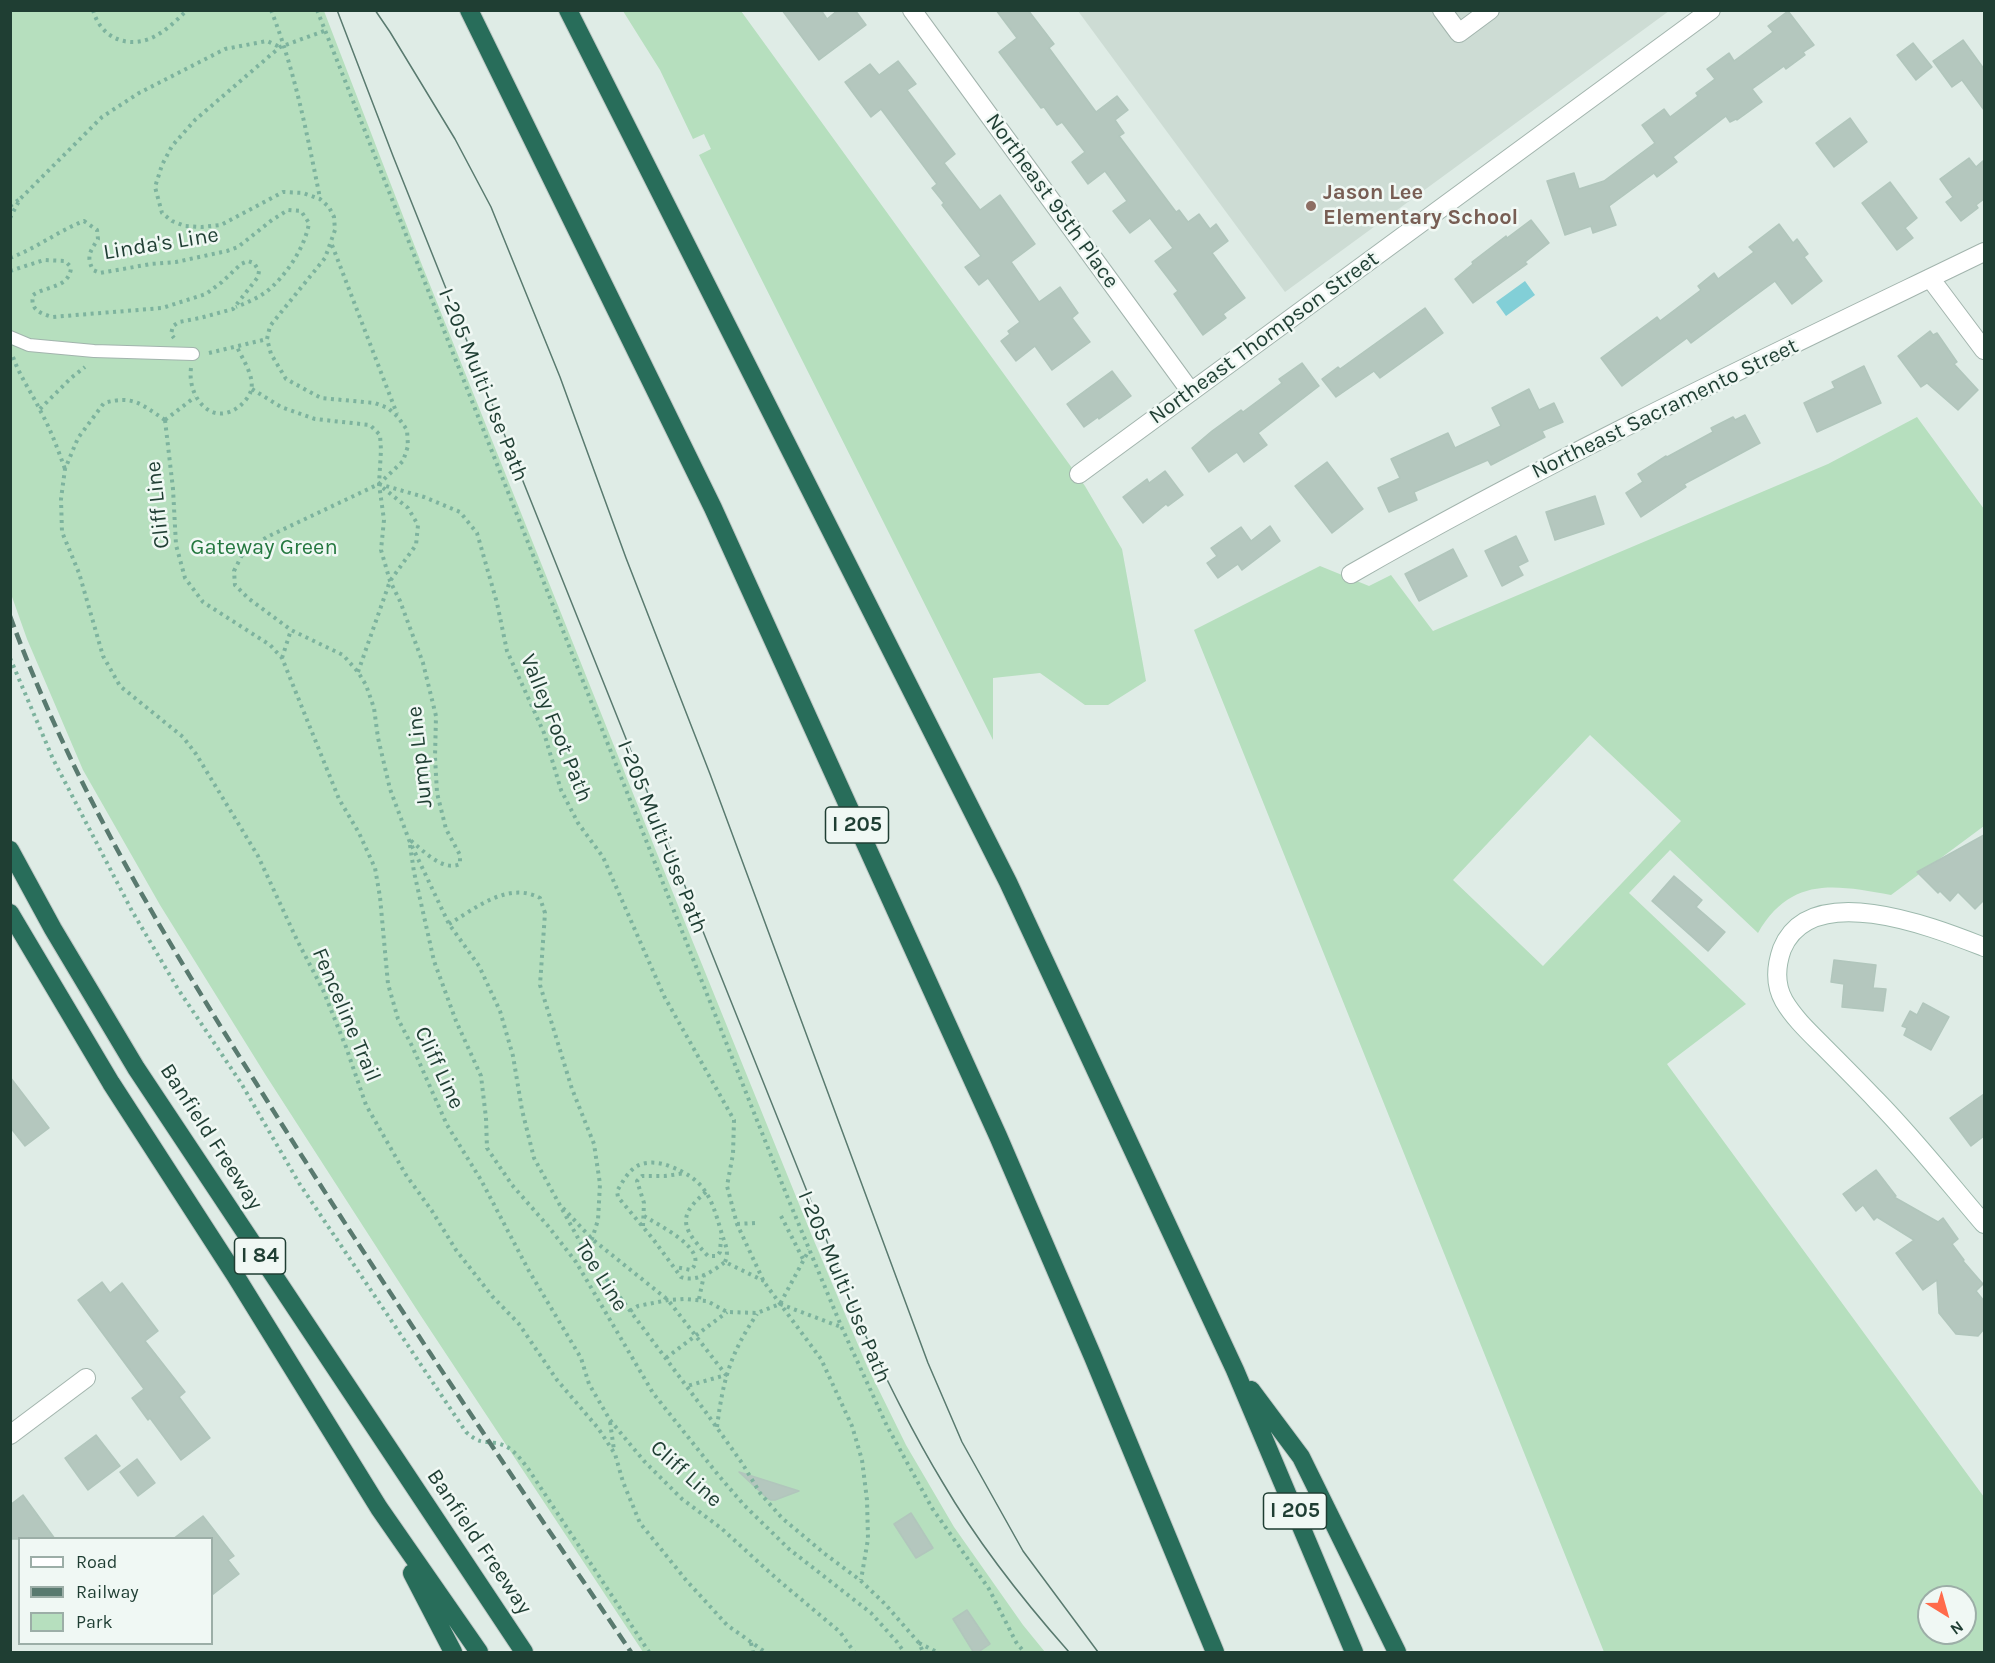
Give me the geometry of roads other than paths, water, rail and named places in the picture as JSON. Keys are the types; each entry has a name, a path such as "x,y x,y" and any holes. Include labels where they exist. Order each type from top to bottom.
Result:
{"highway":[{"name":"I 205","path":"469,10 713,508 905,930 1084,1336 1215,1653"},
{"name":"I 205","path":"568,10 1008,882 1235,1370 1354,1653"},
{"name":"Banfield Freeway","path":"10,850 53,929 136,1068 524,1653"},
{"name":"I 84","path":"10,913 111,1083 235,1275 379,1508 479,1653"},
{"path":"1235,1370 1301,1457 1397,1653"},
{"path":"379,1508 453,1653"}],"street":[{"name":"Northeast 95th Place","path":"912,10 1191,392"},
{"path":"1442,10 1459,33 1490,10"},
{"name":"Northeast Thompson Street","path":"1079,474 1711,10"},
{"name":"Northeast Sacramento Street","path":"1351,574 1433,526 1595,442 1984,252"},
{"path":"1930,278 1984,351"},
{"path":"1984,947 1923,925 1868,914 1833,913 1810,919 1792,932 1779,958 1777,973 1778,987 1800,1023 1880,1103 1984,1224"},
{"path":"10,1435 86,1378"}],"lane":[{"path":"10,337 29,345 193,354"}],"water":[{"path":"1525,281 1535,295 1506,316 1496,302"}],"tram line":[{"path":"337,10 393,156 860,1324 910,1425 971,1527 1002,1570 1069,1652"},
{"path":"375,10 455,139 491,207 560,377 928,1363 962,1442 1023,1551 1098,1652"}],"railway":[{"path":"10,616 34,678 90,797 186,971 394,1298 631,1652"}],"place":[{"name":"Jason Lee Elementary School","path":"1311,206"}],"park label":[{"name":"Gateway Green","path":"264,548"}]}
